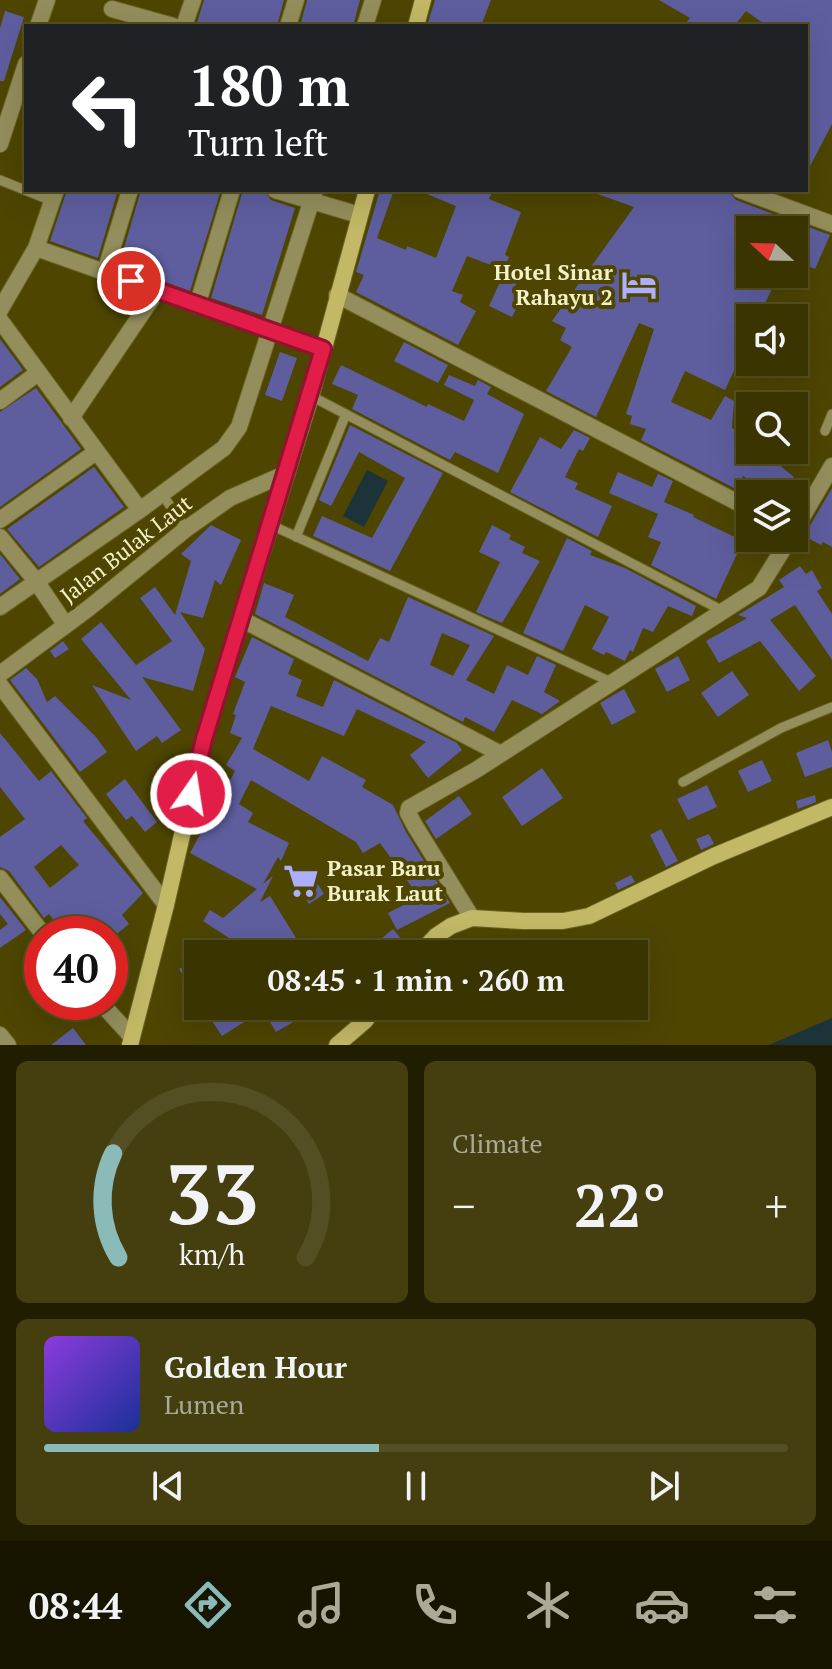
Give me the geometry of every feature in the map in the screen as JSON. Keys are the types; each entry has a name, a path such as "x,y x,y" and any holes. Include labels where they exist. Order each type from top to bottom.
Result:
{"street":[{"path":"39,24 47,0"},
{"path":"185,24 193,0"},
{"path":"289,24 296,0"},
{"path":"366,24 373,0"},
{"path":"417,24 423,0"},
{"path":"111,12 164,24"},
{"path":"0,144 24,70"},
{"path":"105,272 129,192"},
{"path":"197,306 231,192"},
{"path":"288,192 313,196 359,215"},
{"path":"131,1041 204,739 311,396 366,192"},
{"path":"745,192 832,224"},
{"path":"0,310 36,248 54,196"},
{"path":"0,607 224,448 239,427 313,196"},
{"path":"36,248 323,349"},
{"path":"71,418 157,291"},
{"path":"337,295 736,502"},
{"path":"0,320 140,510"},
{"path":"0,401 38,373"},
{"path":"0,520 96,452"},
{"path":"808,507 832,466"},
{"name":"Jalan Bulak Laut","path":"0,674 230,498 287,473"},
{"path":"0,537 36,581 65,624"},
{"path":"472,918 408,810 759,588 781,552"},
{"path":"241,619 501,754"},
{"path":"0,685 166,905"},
{"path":"432,940 451,926 472,918 563,921 589,916 714,856 832,807"},
{"path":"0,878 29,916"},
{"path":"114,1020 131,1041"},
{"path":"337,1045 366,1020"},
{"path":"0,1035 8,1045"}],"lane":[{"path":"0,180 24,187"},
{"path":"311,396 723,611"},
{"path":"296,537 346,414"},
{"path":"825,431 832,414"},
{"path":"162,494 186,529"},
{"path":"271,525 613,683"},
{"path":"683,782 781,728 832,707"}],"water":[{"path":"367,470 388,481 364,527 343,516"},
{"path":"832,1018 832,1045 769,1045"}],"building":[{"path":"204,0 284,0 278,24 197,24"},
{"path":"307,0 360,0 354,24 301,24"},
{"path":"435,0 491,0 482,24 428,24"},
{"path":"659,0 832,0 832,124 808,170 808,24 764,24 746,11 736,24 686,24 690,18"},
{"path":"5,11 24,17 4,81 0,81 0,28"},
{"path":"66,192 117,192 98,258 50,241"},
{"path":"140,192 220,192 190,291 119,265"},
{"path":"242,192 265,192 271,200 295,208 262,315 211,298"},
{"path":"379,192 393,192 377,238 436,258 456,206 422,192 492,192 489,199 521,212 505,255 509,257 504,270 467,256 452,291 463,295 460,302 476,311 458,345 356,292 364,275 356,272"},
{"path":"592,192 730,192 736,200 779,216 736,216 736,288 772,288 765,304 736,304 736,366 725,390 685,371 671,402 711,420 725,396 734,401 732,428 736,430 736,464 778,464 794,477 792,480 754,480 750,477 750,480 743,476 741,480 736,480 736,489 641,440 646,429 630,424 632,416 626,414 654,329 639,323 596,417 546,391 572,347 560,340 566,328 552,321 634,207"},
{"path":"808,227 830,235 815,269 808,266"},
{"path":"507,267 520,277 512,292 522,297 512,317 489,306"},
{"path":"0,339 23,370 0,387"},
{"path":"404,342 448,365 438,383 394,361"},
{"path":"280,352 297,358 282,401 265,395"},
{"path":"341,365 427,407 428,404 464,421 474,400 444,385 449,375 475,386 478,380 491,387 487,394 524,414 498,473 455,452 450,460 352,409 358,395 332,384"},
{"path":"36,388 81,449 0,507 0,412"},
{"path":"350,425 443,473 390,571 313,536 322,516 372,538 405,478 359,452 331,506 319,500"},
{"path":"574,430 590,438 583,451 579,449 565,477 578,483 575,489 612,506 598,537 510,492 540,437 561,449"},
{"path":"94,467 124,507 39,567 7,529"},
{"path":"618,472 652,487 658,474 673,481 664,502 736,538 738,552 716,599 651,565 661,542 648,537 658,514 609,493"},
{"path":"832,488 832,547 808,538 808,529"},
{"path":"211,525 241,540 221,585 215,580 203,618 180,612 205,649 193,691 142,677 181,730 162,743 157,736 136,751 92,685 131,700 81,639 101,622 136,665 172,641 140,598 155,587 175,615 191,561 181,554"},
{"path":"492,525 525,547 522,553 540,561 502,623 476,612 500,562 479,552"},
{"path":"567,538 592,551 590,555 625,568 696,606 692,616 668,606 653,632 643,628 633,652 630,650 625,661 592,649 609,617 585,605 563,651 523,633"},
{"path":"0,554 20,579 0,594"},
{"path":"800,566 806,574 812,570 822,588 817,591 832,614 832,660 795,605 770,620 816,676 799,691 760,641 719,663 706,641 747,618 738,615 784,587 779,580"},
{"path":"264,583 294,595 285,617 368,661 380,638 389,642 408,597 494,636 466,680 494,694 507,665 528,675 537,656 556,665 544,692 560,701 542,714 512,700 494,732 465,717 463,722 255,614","holes":["442,633 470,645 453,676 430,665"]},
{"path":"252,637 294,659 288,674 302,680 296,696 323,707 334,680 457,743 462,750 428,778 410,755 426,742 357,709 344,736 271,706 253,749 309,781 322,756 366,780 362,787 393,805 450,903 397,930 388,913 419,897 380,843 363,853 356,842 251,780 239,804 253,813 248,822 289,843 281,861 278,857 263,884 273,876 260,902 270,896 297,940 226,940 229,938 203,921 210,910 223,918 257,889 190,853 209,818 205,816 217,793 222,796 235,771 226,765 242,738 230,733 236,715 233,714 245,682 235,677"},
{"path":"63,641 69,649 55,658 50,651"},
{"path":"678,656 690,680 667,692 655,669"},
{"path":"26,668 37,679 47,702 55,696 107,752 80,772 10,680"},
{"path":"732,671 749,695 718,717 701,693"},
{"path":"624,689 636,712 612,725 600,703"},
{"path":"0,733 39,781 51,771 87,818 83,821 143,893 123,916 43,916 9,871 0,867 0,837 25,819 0,787","holes":["61,845 79,865 50,888 34,867"]},
{"path":"828,740 832,767 805,777 796,753"},
{"path":"762,760 772,781 748,792 738,771"},
{"path":"542,768 563,798 522,826 502,797"},
{"path":"125,779 157,822 145,832 132,816 126,820 106,794"},
{"path":"707,785 717,807 688,820 677,799"},
{"path":"815,795 816,802 798,809 796,801"},
{"path":"459,796 472,814 436,839 425,821"},
{"path":"661,829 678,861 666,867 650,835"},
{"path":"709,834 714,844 701,850 696,839"},
{"path":"309,870 324,894 309,904 293,880"},
{"path":"631,875 635,882 618,890 615,883"},
{"path":"0,897 24,931 0,948 0,930 8,924 0,914"},
{"path":"393,929 402,940 380,940"},
{"path":"211,1020 247,1020 222,1036"},
{"path":"269,1020 297,1020 276,1032"},
{"path":"73,1028 86,1045 51,1045"}],"place":[{"name":"Hotel Sinar Rahayu 2","path":"639,285"},
{"name":"Pasar Baru Burak Laut","path":"301,881"}],"route":[{"path":"131,281 323,349 204,739 191,794"}]}
